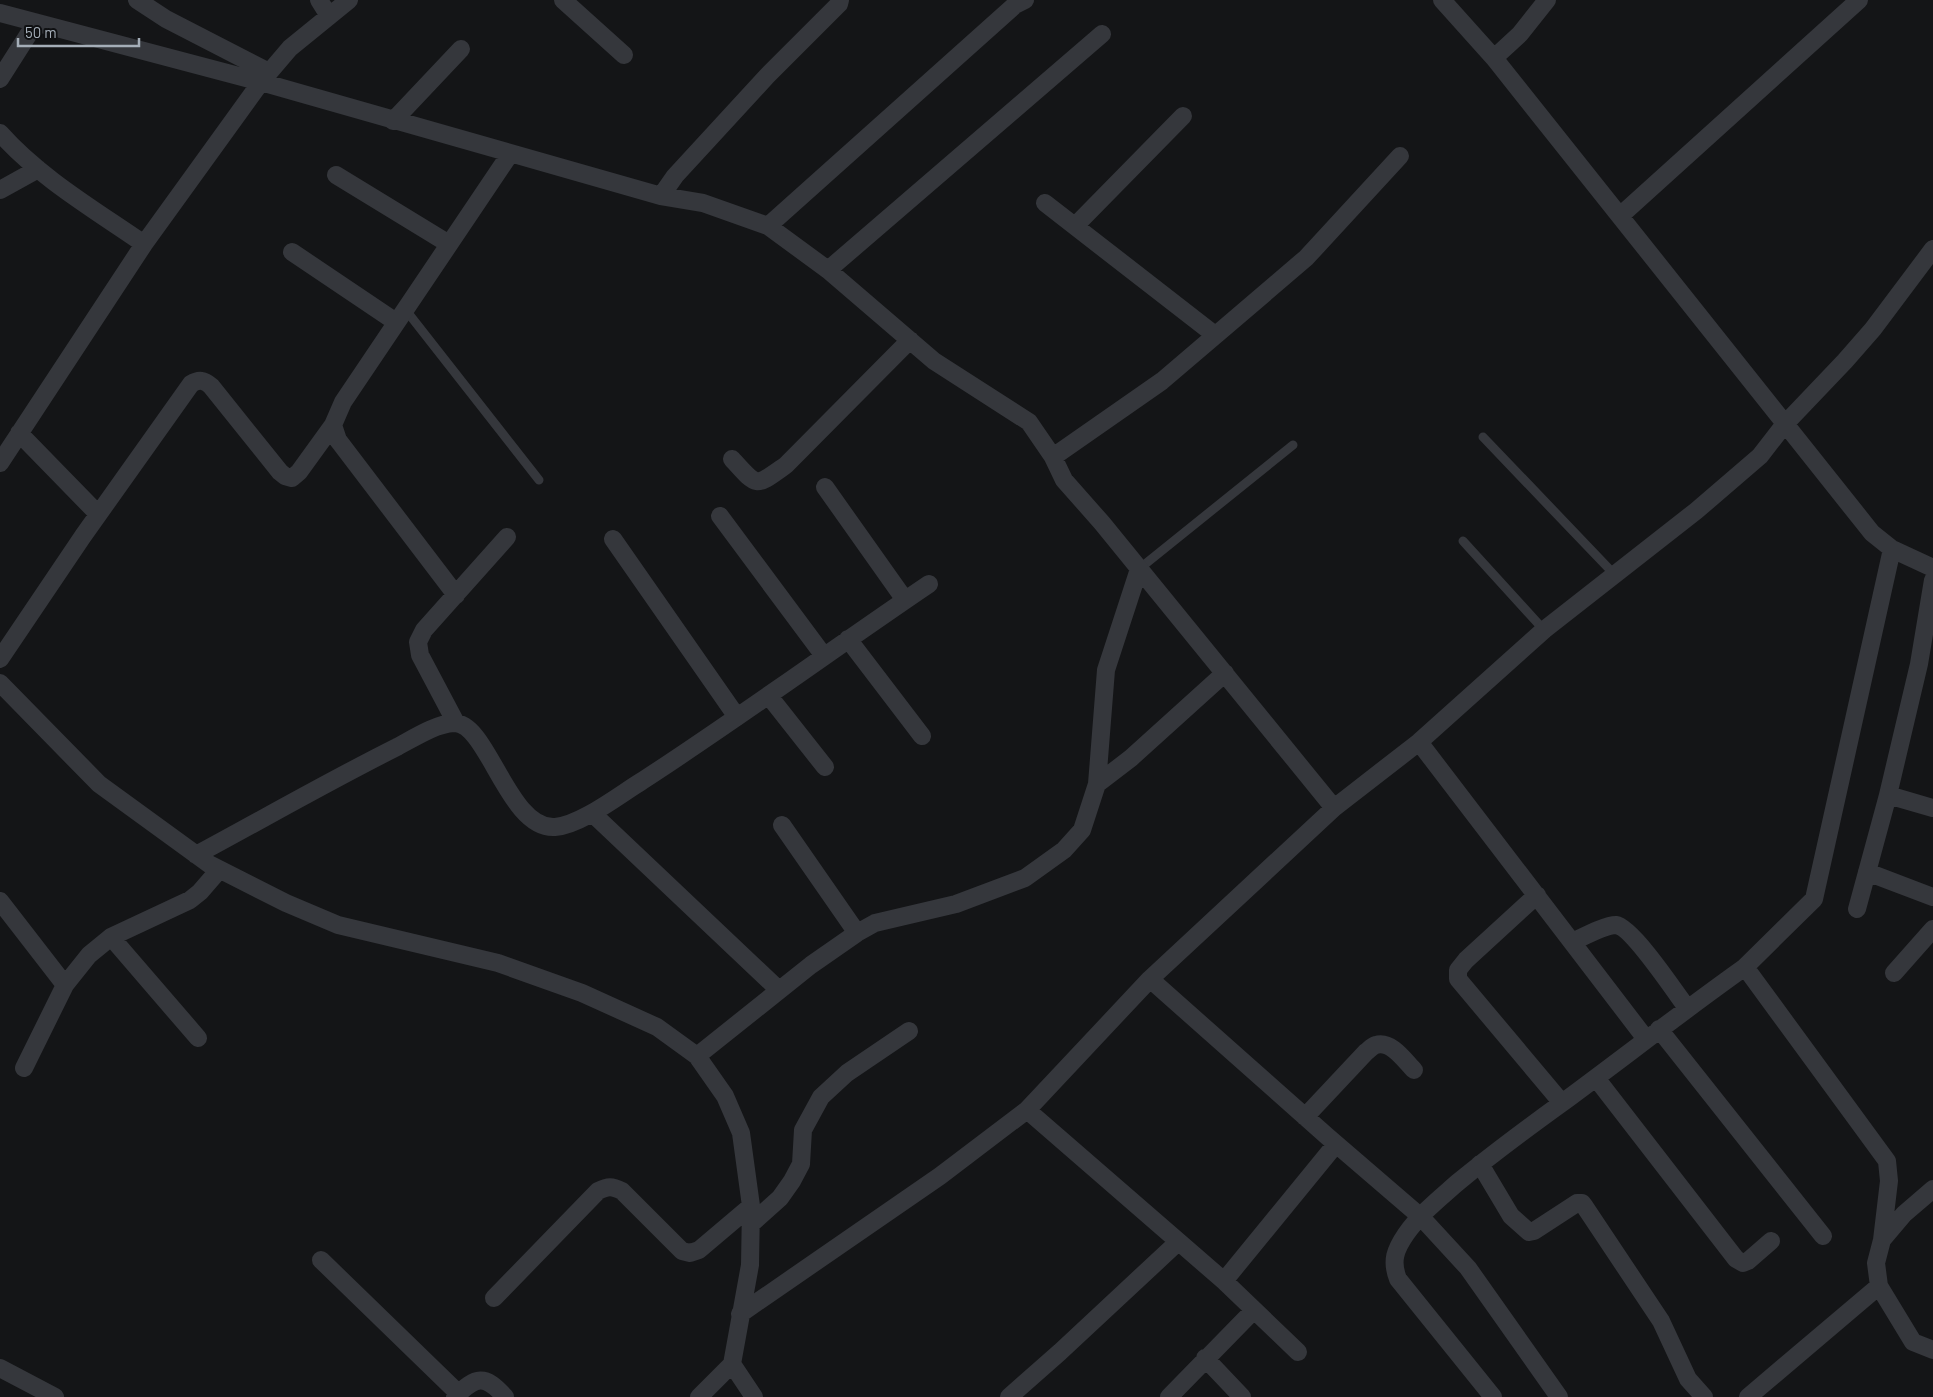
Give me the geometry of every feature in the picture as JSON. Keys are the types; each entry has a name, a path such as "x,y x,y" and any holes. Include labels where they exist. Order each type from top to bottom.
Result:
{"street":[{"path":"137,0 265,77"},
{"path":"319,0 329,16"},
{"path":"0,462 144,244 265,77 290,48 349,0"},
{"path":"563,0 624,55"},
{"path":"661,196 675,176 767,76 839,4 840,0"},
{"path":"768,226 1015,5 1025,0"},
{"path":"1442,0 1494,58 1709,327 1784,425 1872,533 1892,549 1933,568"},
{"path":"1494,58 1520,34 1547,0"},
{"path":"1620,216 1860,0"},
{"path":"0,13 35,24 265,77 393,120 661,196 703,203 768,226 828,270 934,360 1029,422 1053,457 1064,480 1102,523 1334,808"},
{"path":"0,79 35,24"},
{"path":"828,270 1102,34"},
{"path":"393,120 461,49"},
{"path":"1075,226 1182,116"},
{"path":"0,134 17,152 38,169 144,244"},
{"path":"0,659 98,514 191,384 197,381 204,381 212,386 274,465 286,476 292,478 299,472 333,425 343,402 510,154"},
{"path":"1053,457 1162,381 1306,258 1400,156"},
{"path":"0,190 38,169"},
{"path":"336,175 449,244"},
{"path":"1045,203 1215,335"},
{"path":"740,1314 940,1176 1027,1110 1150,979 1334,808 1419,742 1544,630 1696,511 1760,456 1784,425 1873,329 1933,249"},
{"path":"292,252 401,316"},
{"path":"732,459 756,482 763,481 786,465 910,340"},
{"path":"333,425 338,440 456,595"},
{"path":"19,433 98,514"},
{"path":"825,486 905,600"},
{"path":"720,516 824,656"},
{"path":"456,723 420,655 418,642 424,630 507,537"},
{"path":"613,539 737,717"},
{"path":"1493,1397 1398,1279 1393,1266 1396,1253 1406,1234 1430,1206 1480,1164 1652,1034 1745,967 1814,899 1892,549"},
{"path":"697,1056 811,965 857,933 875,923 956,904 1025,878 1064,850 1082,830 1097,784 1106,670 1139,569"},
{"path":"1857,909 1888,795 1919,664 1933,580"},
{"path":"196,855 437,727 456,723 465,726 473,732 501,780 529,817 540,824 552,827 565,826 592,813 737,717 929,584"},
{"path":"848,639 922,736"},
{"path":"1097,784 1131,758 1225,673"},
{"path":"0,683 99,784 219,870 286,903 338,925 498,963 582,993 657,1027 697,1056 725,1096 741,1133 751,1206 750,1265 732,1364 699,1397"},
{"path":"768,696 825,767"},
{"path":"1419,742 1572,942 1824,1236"},
{"path":"1888,795 1933,808"},
{"path":"592,813 779,990"},
{"path":"782,825 857,933"},
{"path":"24,1068 65,985 89,955 110,937 190,900 200,892 219,870"},
{"path":"1867,872 1933,897"},
{"path":"1537,895 1466,960 1458,970 1458,979 1562,1103"},
{"path":"0,901 65,985"},
{"path":"1572,942 1617,925 1627,930 1640,944 1687,1008"},
{"path":"1894,973 1933,929"},
{"path":"110,937 198,1038"},
{"path":"1745,967 1887,1161 1889,1181 1882,1240 1876,1262 1879,1286 1913,1342 1933,1350"},
{"path":"1150,979 1421,1217 1468,1268 1559,1397"},
{"path":"751,1224 780,1198 792,1181 801,1164 803,1130 821,1096 847,1073 909,1031"},
{"path":"1305,1117 1366,1052 1375,1045 1384,1045 1395,1050 1414,1070"},
{"path":"1596,1078 1736,1259 1743,1263 1748,1261 1771,1241"},
{"path":"1027,1110 1224,1281 1298,1352"},
{"path":"1224,1281 1336,1144"},
{"path":"1480,1164 1511,1216 1529,1232 1534,1231 1577,1203 1582,1203 1585,1206 1661,1321 1688,1379 1704,1397"},
{"path":"494,1298 598,1191 608,1186 622,1191 682,1251 690,1253 699,1250 751,1206"},
{"path":"1882,1240 1904,1214 1933,1189"},
{"path":"1009,1397 1178,1242"},
{"path":"321,1260 456,1395 477,1380 485,1379 494,1384 505,1397"},
{"path":"1748,1397 1879,1286"},
{"path":"1169,1397 1254,1310"},
{"path":"1206,1358 1242,1397"},
{"path":"732,1364 754,1397"},
{"path":"0,1368 55,1397"}],"lane":[{"path":"401,316 539,480"},
{"path":"1483,437 1615,575"},
{"path":"1139,569 1293,445"},
{"path":"1463,540 1544,630"}]}
